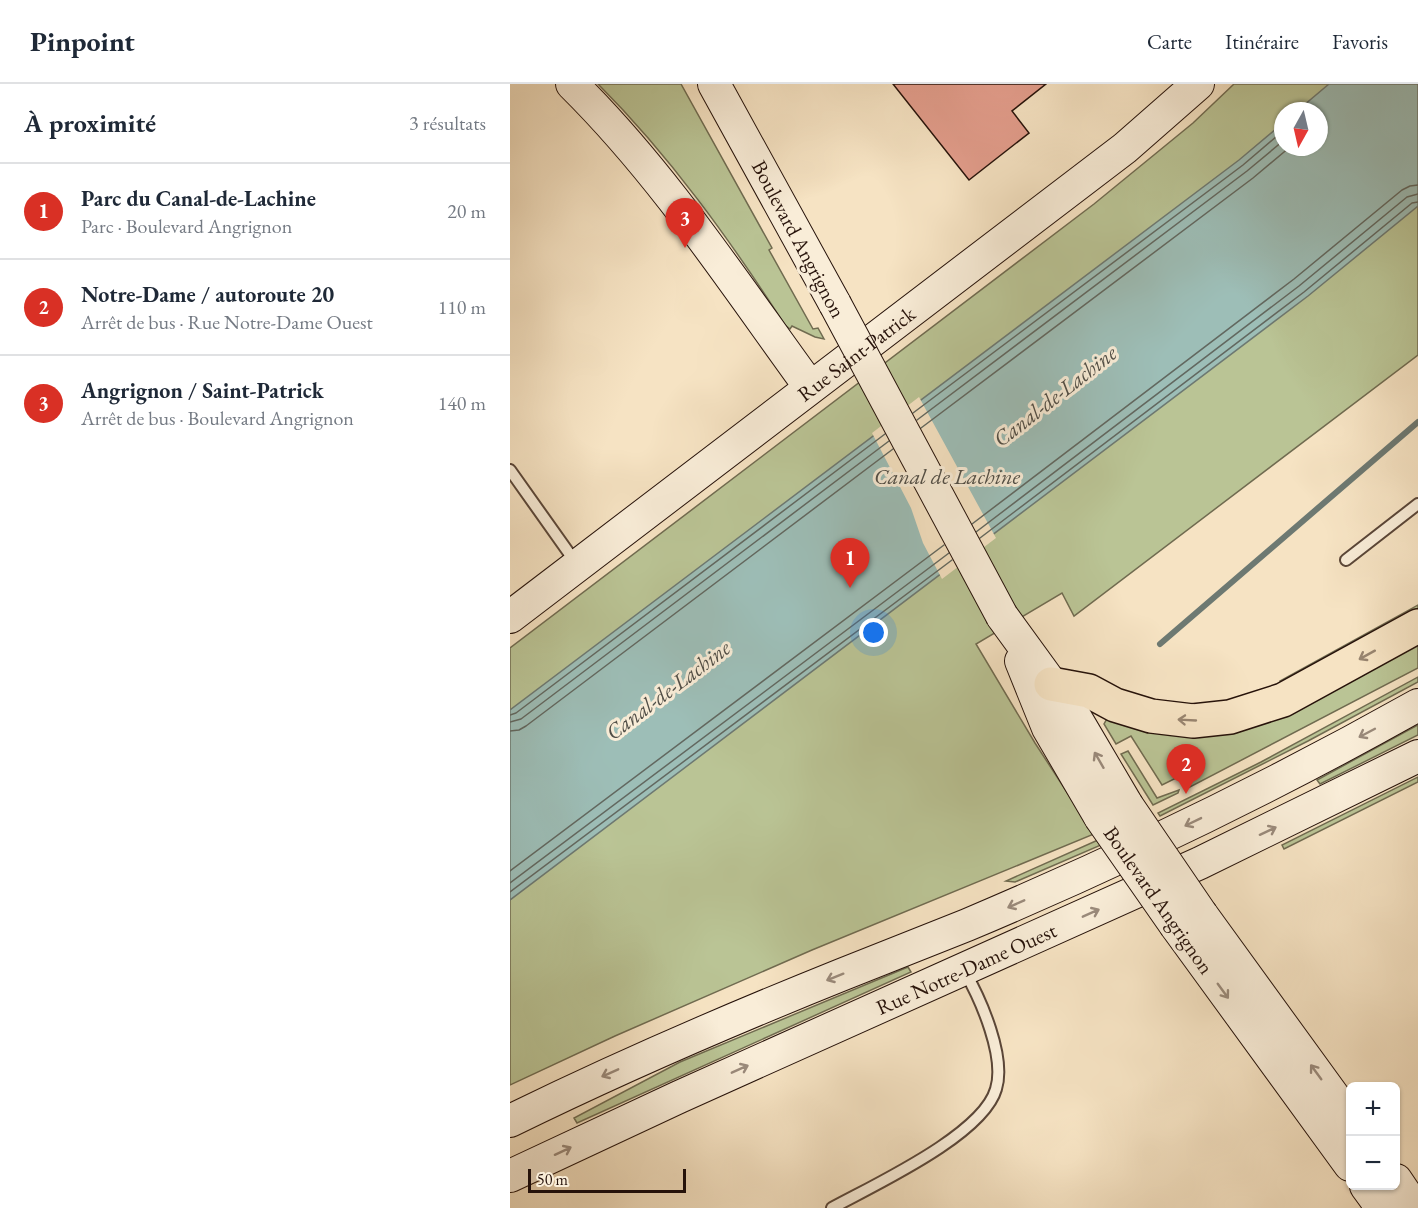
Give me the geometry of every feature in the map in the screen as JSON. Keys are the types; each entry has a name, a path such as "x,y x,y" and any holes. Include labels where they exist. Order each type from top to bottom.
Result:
{"main road":[{"path":"572,84 618,132 669,193 810,387"},
{"name":"Boulevard Angrignon","path":"714,84 1002,616 1048,728 1113,811 1189,921 1346,1159"},
{"name":"Rue Saint-Patrick","path":"510,617 1125,148 1198,84"},
{"name":"Boulevard Angrignon","path":"1002,616 1074,715 1113,811"},
{"path":"1051,684 1089,691 1115,705 1151,716 1193,721 1230,717 1282,700 1418,626"},
{"name":"Rue Notre-Dame Ouest","path":"510,1121 664,1049 841,974 989,915 1141,847 1281,778 1418,705"},
{"name":"Rue Notre-Dame Ouest","path":"510,1176 679,1096 1200,863 1418,756"},
{"name":"Boulevard Angrignon","path":"1189,921 1346,1114"},
{"path":"1400,1171 1418,1172"},
{"path":"1400,1187 1415,1208"},
{"path":"1369,1190 1382,1208"}],"lane":[{"path":"510,470 578,566"},
{"path":"1346,560 1418,504"},
{"path":"832,1208 939,1150 976,1118 996,1090 997,1058 988,1022 980,999 964,969"}],"green space":[{"path":"598,84 681,84 772,248 769,250 813,329 818,328 824,339 792,326 790,329 785,325 743,262 674,169"},
{"path":"1234,84 1418,84 1418,355 1074,616 1062,593 976,644 1035,743 1094,834 812,950 615,1036 510,1085 510,648 1094,204 1193,123"},
{"path":"1418,605 1418,610 1282,685 1280,681"},
{"path":"1418,642 1418,668 1188,788 1182,775 1162,785 1131,736 1116,744 1104,724 1108,717 1140,728"},
{"path":"1418,677 1418,682 1308,741 1160,816 1158,813 1261,762"},
{"path":"1418,725 1418,735 1320,784 1317,780"},
{"path":"1128,751 1157,798 1179,790 1178,793 1153,805 1121,754"},
{"path":"1418,777 1418,782 1284,849 1282,845"},
{"path":"1098,840 1101,845 1015,882 1006,881"},
{"path":"908,967 911,972 577,1123 574,1118 680,1062"}],"water":[{"name":"Canal de Lachine","path":"1329,84 1418,84 1418,206 1308,296 510,900 510,710 1239,160 1274,131 1274,156 1328,156 1328,102 1308,102"}],"pier":[{"path":"919,397 996,538 942,579 923,543 911,508 872,433"}],"building":[{"path":"893,84 1046,84 1012,111 1029,133 969,180"}],"waterway":[{"path":"1160,644 1418,422"}],"place":[{"name":"Angrignon / Saint-Patrick","path":"685,248"},
{"name":"Parc du Canal-de-Lachine","path":"850,588"},
{"name":"Notre-Dame / autoroute 20","path":"1186,794"}],"water label":[{"name":"Canal-de-Lachine","path":"1055,396"},
{"name":"Canal-de-Lachine","path":"668,690"}]}
